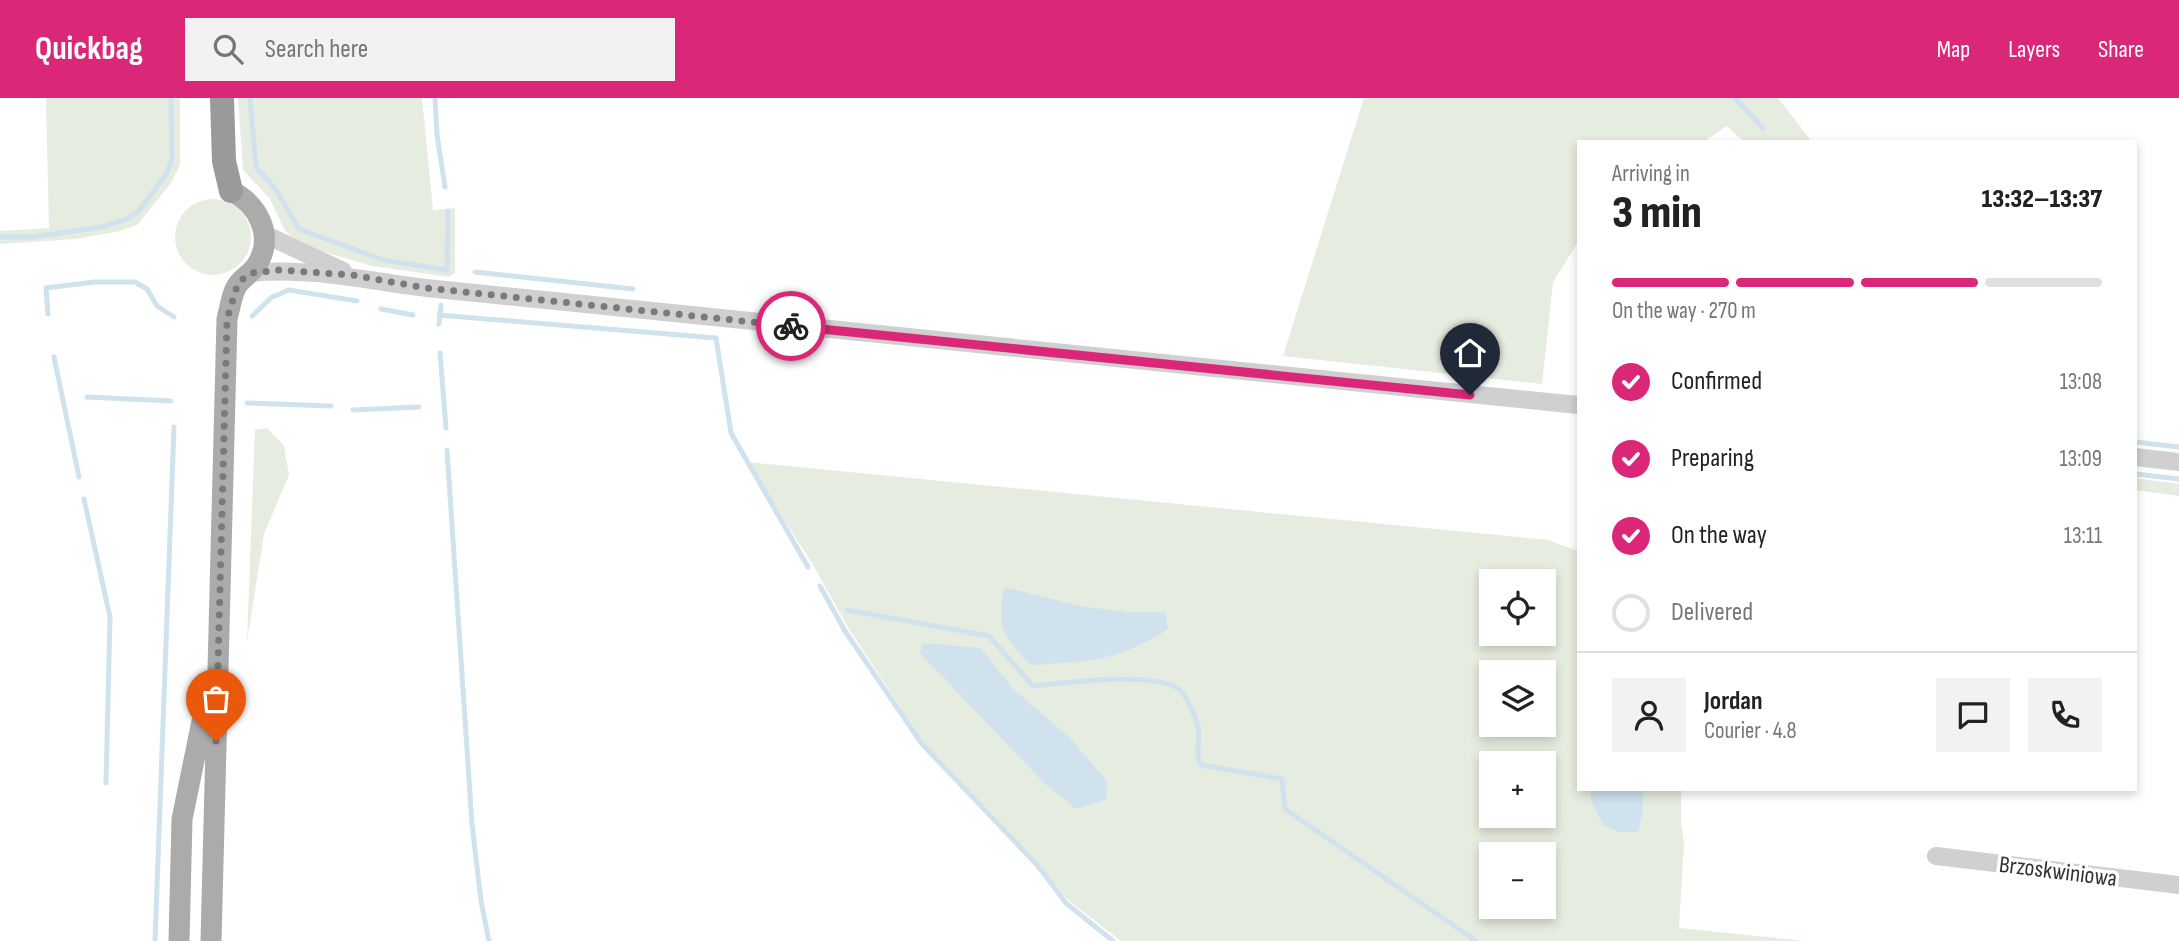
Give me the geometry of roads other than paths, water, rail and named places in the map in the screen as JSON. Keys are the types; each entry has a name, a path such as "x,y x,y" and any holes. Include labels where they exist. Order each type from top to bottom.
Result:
{"highway":[{"path":"222,98 224,162 231,191"}],"main road":[{"path":"211,941 227,319 238,283 251,273 262,255 264,234 254,208 231,191"},
{"path":"179,941 182,819 218,647"}],"street":[{"path":"264,234 352,275"},
{"path":"251,273 279,270 352,275 426,288 1577,405"},
{"path":"2137,457 2179,462"},
{"name":"Brzoskwiniowa","path":"1936,856 2179,885"}],"water":[{"path":"1004,587 1085,607 1129,612 1165,612 1168,629 1118,654 1086,661 1030,665 1004,630 1001,613"},
{"path":"923,643 981,648 1013,689 1070,738 1106,780 1107,799 1076,809 1044,783 920,653"},
{"path":"1591,791 1643,791 1643,812 1638,832 1619,832 1603,825 1591,800"}],"waterway":[{"path":"0,237 32,237 101,227 127,219 138,212 167,173 172,159 171,98"},
{"path":"250,98 256,167 277,191 299,229 383,260 447,270 448,211"},
{"path":"435,98 437,135 445,187"},
{"path":"1735,98 1763,128"},
{"path":"475,272 633,289"},
{"path":"48,314 46,288 95,282 135,282 147,289 157,306 174,317"},
{"path":"252,316 272,297 289,290 357,301"},
{"path":"439,324 441,305"},
{"path":"381,309 413,315"},
{"path":"439,315 716,338 731,433 808,567"},
{"path":"440,353 446,428"},
{"path":"54,357 79,477"},
{"path":"87,397 171,401"},
{"path":"247,403 331,406"},
{"path":"353,410 419,407"},
{"path":"155,941 174,427"},
{"path":"2137,442 2179,447"},
{"path":"447,450 472,824 481,901 489,941"},
{"path":"2137,474 2179,479"},
{"path":"84,499 110,617 106,783"},
{"path":"820,586 845,631 922,744 1038,866 1066,903 1113,941"},
{"path":"847,610 989,636 1033,686 1112,679 1156,681 1173,686 1183,693 1196,719 1201,765 1282,779 1285,809 1476,941"}]}
